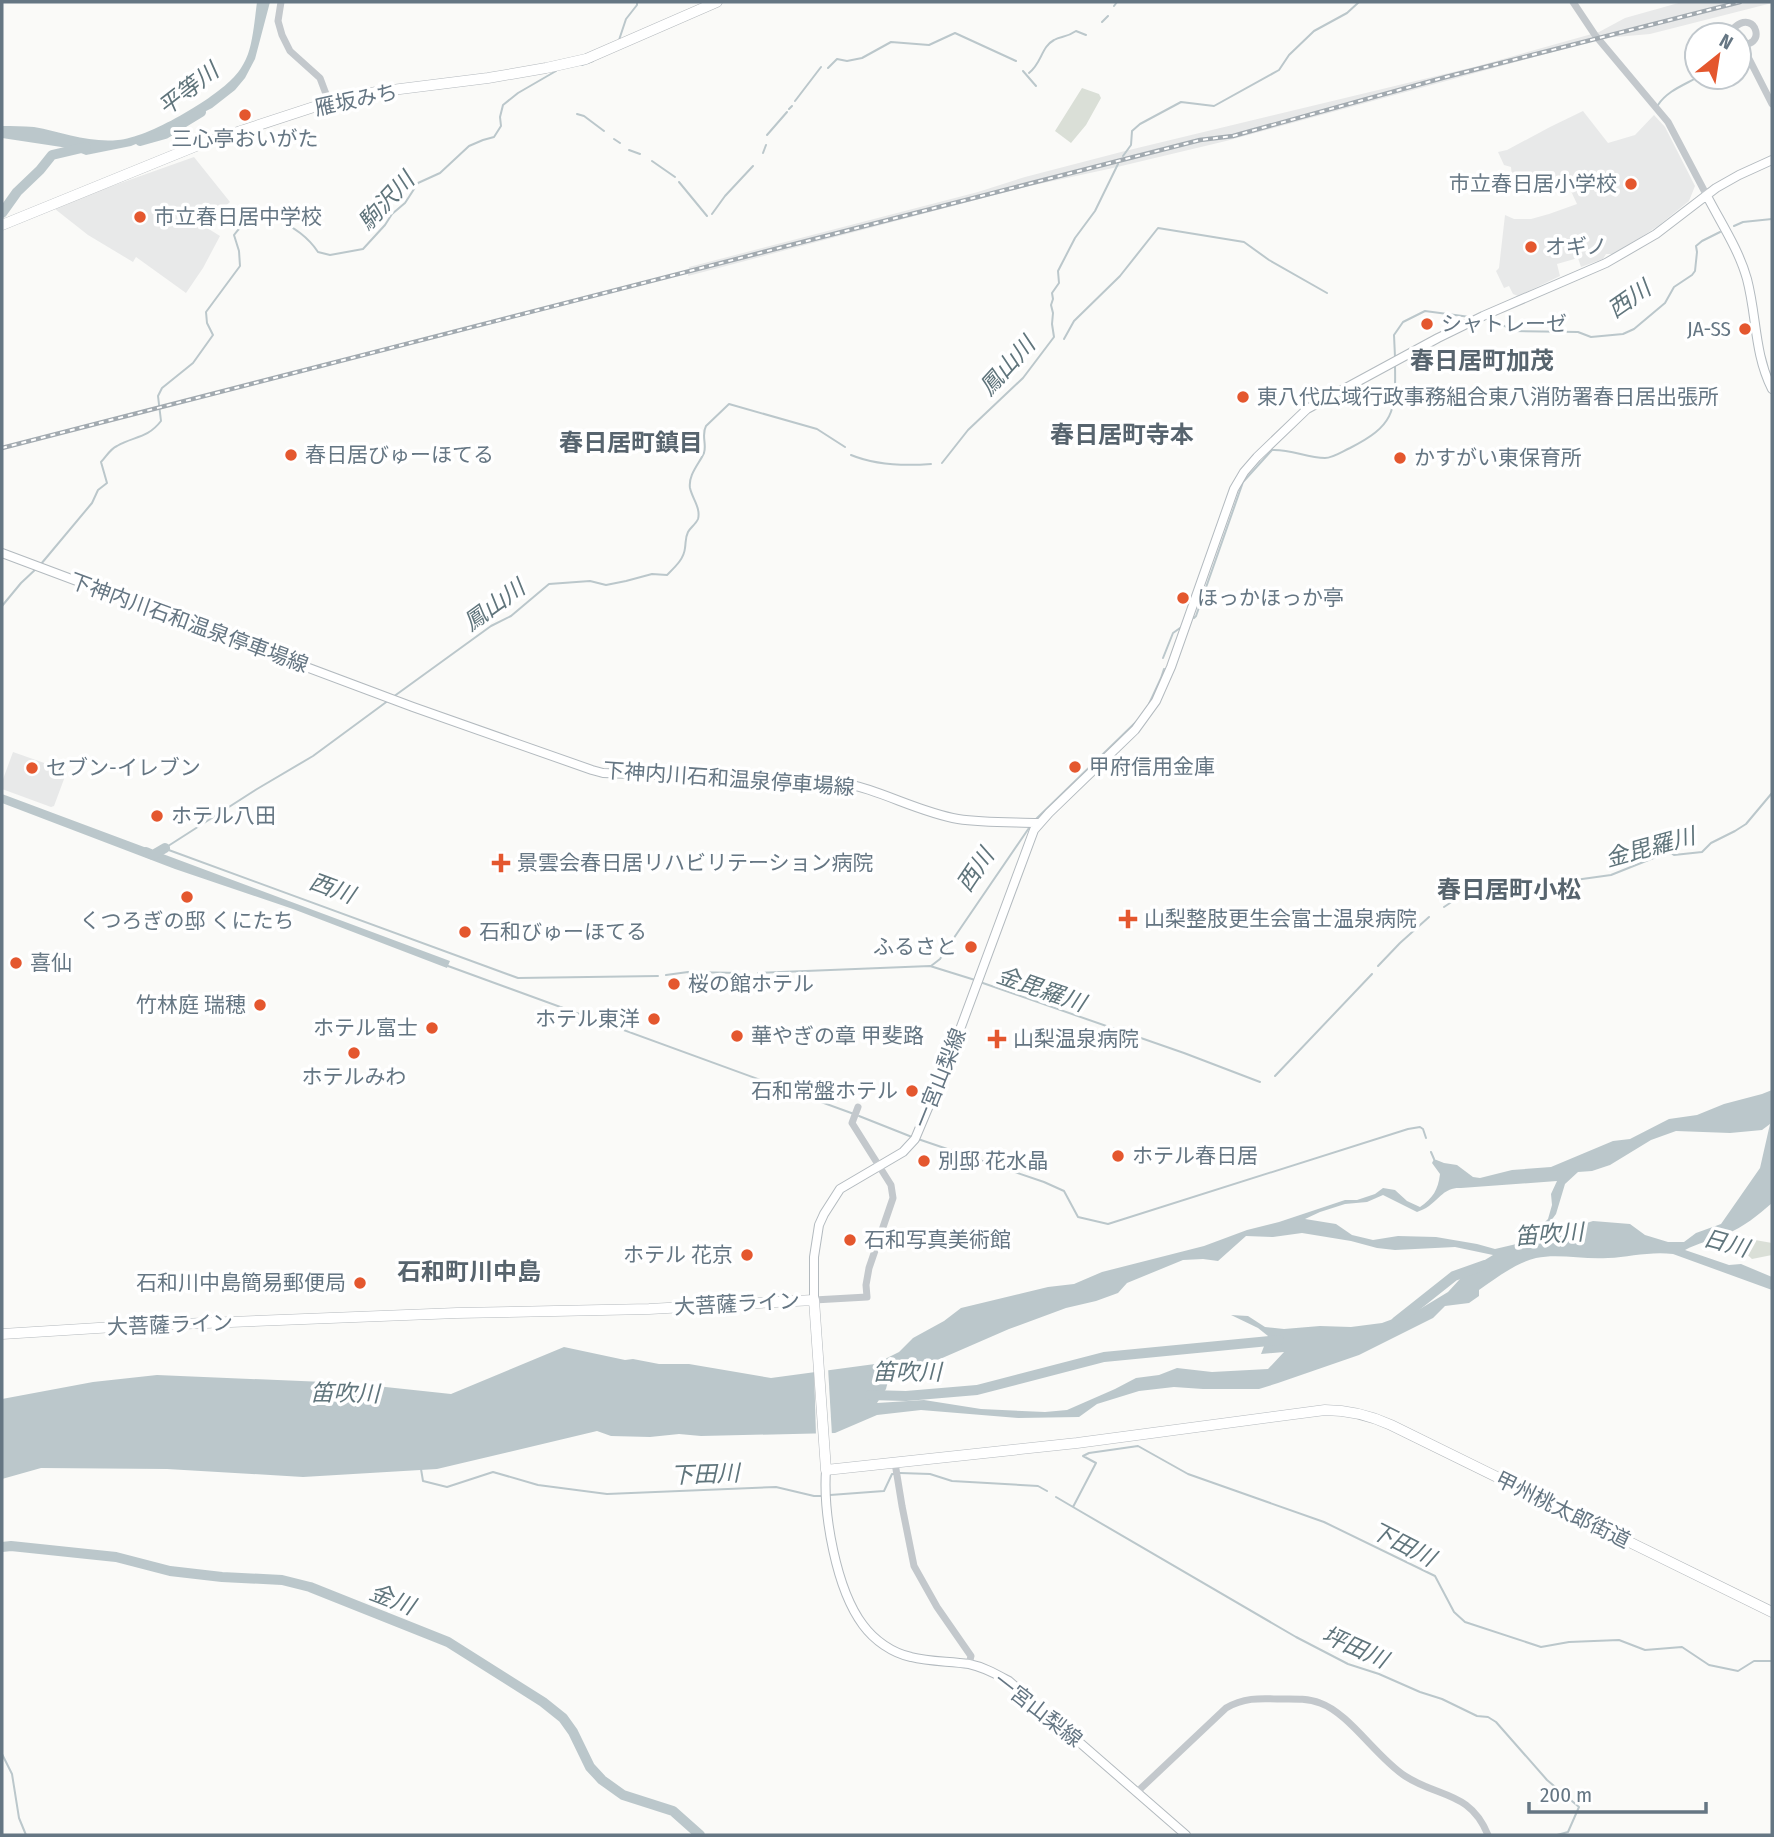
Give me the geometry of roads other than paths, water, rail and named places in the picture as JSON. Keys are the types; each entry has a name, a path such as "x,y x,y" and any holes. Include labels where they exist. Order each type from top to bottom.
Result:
{"highway":[{"name":"雁坂みち","path":"2,225 201,144 329,102 376,92 488,78 586,59 717,2"},
{"name":"大菩薩ライン","path":"2,1334 91,1327 457,1313 814,1305 826,1466"},
{"name":"甲州桃太郎街道","path":"895,1466 1325,1410 1352,1411 1391,1425 1772,1612"},
{"path":"826,1466 895,1466"}],"main road":[{"path":"1035,823 1135,730 1156,702 1234,489 1257,457 1307,410 1483,316 1606,263 1656,234 1716,188 1772,160"},
{"path":"1707,196 1740,257 1747,279 1761,361 1772,389"},
{"name":"下神内川石和温泉停車場線","path":"2,553 391,699 603,773 838,782 959,819 1035,823"},
{"name":"一宮山梨線","path":"814,1305 814,1257 819,1225 824,1214 840,1189 903,1152 917,1136 952,1051 1035,823"},
{"name":"一宮山梨線","path":"826,1466 825,1483 831,1541 837,1567 851,1606 868,1631 887,1647 901,1654 923,1660 970,1664 1009,1681 1185,1835"}],"street":[{"path":"281,2 278,22 282,35 290,51 320,78 329,102"},
{"path":"1573,2 1595,35 1668,122 1707,196"},
{"path":"1753,57 1772,104"},
{"path":"1753,65 1758,73"},
{"path":"814,1305 867,1297 869,1268 893,1198 891,1185 852,1123 856,1112"},
{"path":"895,1466 914,1566 937,1607 971,1656 970,1664"},
{"path":"1137,1792 1226,1708 1247,1699 1303,1699 1330,1707 1399,1772 1415,1783 1449,1796 1472,1809 1483,1822 1488,1835"}],"water":[{"path":"257,2 270,2 255,59 235,90 212,108 131,146 86,155 68,148 2,138 2,126 14,126 34,127 97,140 118,140 131,138 180,116 225,86 240,69 250,49"},
{"path":"2,794 450,961 447,968 293,909 175,869 2,803"},
{"path":"1772,1090 1772,1203 1739,1228 1685,1250 1729,1265 1741,1264 1772,1277 1772,1290 1673,1254 1599,1258 1545,1257 1521,1263 1479,1290 1479,1296 1469,1303 1445,1306 1433,1318 1359,1355 1278,1383 1259,1389 1174,1387 1139,1391 1097,1404 1079,1417 1018,1418 921,1410 877,1415 835,1433 701,1436 679,1434 650,1437 611,1436 597,1431 437,1469 303,1477 167,1469 41,1468 2,1479 2,1399 93,1382 157,1375 348,1383 451,1394 564,1347 625,1360 689,1364 771,1378 875,1364 899,1352 913,1338 961,1308 1048,1287 1074,1284 1102,1272 1204,1246 1345,1200 1357,1200 1383,1188 1395,1190 1407,1201 1420,1207 1432,1197 1438,1185 1440,1174 1432,1163 1434,1159 1457,1165 1473,1177 1480,1178 1512,1170 1551,1167 1613,1141 1630,1139 1669,1119 1697,1115 1724,1104","holes":["1770,1124 1760,1168 1721,1224 1696,1233 1684,1242 1668,1242 1645,1235 1630,1224 1593,1221 1555,1233 1534,1244 1556,1214 1565,1184 1578,1172 1610,1165 1651,1140 1676,1131 1730,1133 1762,1130","1557,1181 1551,1194 1552,1205 1548,1219 1525,1242 1495,1249 1436,1237 1398,1236 1373,1240 1352,1235 1336,1224 1305,1219 1345,1204 1367,1202 1383,1195 1417,1212 1455,1188","1302,1233 1377,1248 1395,1250 1455,1247 1493,1255 1460,1279 1448,1292 1420,1309 1382,1323 1284,1329 1265,1327 1248,1316 1231,1315 1268,1336 1261,1354 1284,1352 1268,1369 1212,1372 1177,1368 1159,1375 1136,1378 1067,1410 1045,1412 981,1409 924,1400 877,1403 886,1389 889,1377 904,1368 940,1359 1009,1329 1118,1293 1127,1283 1183,1260 1218,1261 1246,1236 1273,1237"]}],"waterway":[{"name":"駒沢川","path":"619,40 626,19 637,2"},
{"path":"1114,6 1117,2"},
{"name":"鳳山川","path":"1123,156 1131,145 1132,131 1140,124 1181,102 1214,106 1279,70 1289,55 1314,31 1347,13 1359,2"},
{"path":"1102,22 1108,16"},
{"path":"1029,73 1037,65 1046,47 1054,40 1076,31 1086,35"},
{"path":"828,68 837,59 847,61 862,58 891,42 929,45 955,33 1016,61"},
{"name":"駒沢川","path":"582,65 593,61"},
{"path":"795,101 821,67"},
{"name":"駒沢川","path":"41,564 92,503 98,490 107,483 101,462 115,447 156,427 161,421 158,396 162,388 193,363 213,335 207,323 206,312 240,266 234,235 242,226 272,215 303,235 318,252 330,255 363,249 392,214 405,203 418,183 440,173 469,146 494,137 501,126 503,105 556,71"},
{"path":"1023,71 1036,86"},
{"path":"1658,105 1671,92 1683,85"},
{"path":"789,109 792,106"},
{"name":"平等川","path":"140,141 165,134 201,112"},
{"path":"767,135 787,112"},
{"path":"577,114 604,131"},
{"path":"614,139 620,143"},
{"path":"763,153 766,145"},
{"path":"2,213 17,192 52,155 86,147"},
{"path":"629,150 640,154"},
{"path":"652,161 675,177"},
{"name":"鳳山川","path":"942,463 968,430 1023,378 1054,337 1051,305 1052,293 1059,283 1058,271 1075,238 1095,211 1118,164"},
{"path":"712,214 753,166"},
{"path":"679,182 707,216"},
{"name":"西川","path":"1734,226 1743,222 1772,219"},
{"name":"鳳山川","path":"1064,339 1074,321 1120,276 1158,228 1244,242 1269,260 1327,293"},
{"name":"西川","path":"1487,319 1513,331 1578,332 1591,337 1623,334 1634,329 1665,303 1674,287 1692,275 1695,271 1696,246 1720,232"},
{"name":"西川","path":"1395,357 1394,335 1403,322 1425,311 1470,317"},
{"name":"西川","path":"1194,618 1243,482 1272,450 1328,458 1375,433 1393,407 1395,366"},
{"name":"鳳山川","path":"393,697 491,626 511,616 549,584 590,581 606,585 652,574 667,575 681,559 687,534 698,519 690,483 704,453 706,426 729,404 817,429 845,447"},
{"name":"鳳山川","path":"851,455 890,464 931,464"},
{"name":"駒沢川","path":"2,606 37,568"},
{"name":"西川","path":"1163,658 1173,633 1180,628"},
{"name":"西川","path":"1149,704 1164,669"},
{"name":"鳳山川","path":"165,848 313,756 389,700"},
{"name":"西川","path":"1034,821 1138,720"},
{"name":"金毘羅川","path":"1444,907 1474,887 1497,878 1551,892 1566,891 1575,880 1611,875 1671,853 1702,852 1711,843 1746,824 1772,793"},
{"name":"西川","path":"931,966 940,959 1031,825"},
{"name":"西川","path":"146,852 153,855 165,848"},
{"name":"西川","path":"166,849 518,978 658,976"},
{"name":"金毘羅川","path":"1378,966 1429,917"},
{"path":"448,966 854,1114"},
{"name":"西川","path":"758,973 930,966 975,980"},
{"name":"西川","path":"666,975 688,972 741,973"},
{"name":"金毘羅川","path":"1275,1076 1372,974"},
{"name":"金毘羅川","path":"980,982 1260,1082"},
{"path":"859,1116 912,1137"},
{"path":"918,1139 1044,1182 1064,1191 1078,1217 1108,1224 1408,1129 1420,1127 1426,1138"},
{"path":"1431,1152 1434,1159"},
{"name":"笛吹川","path":"1396,1322 1454,1276 1485,1265"},
{"name":"笛吹川","path":"870,1395 906,1396 977,1390 1104,1357 1279,1340"},
{"name":"下田川","path":"1056,1497 1073,1507 1096,1463 1083,1456 1138,1446 1188,1474 1324,1522 1435,1576 1454,1612 1465,1622 1541,1647 1569,1642 1619,1640 1645,1650 1682,1647 1709,1665 1738,1671 1754,1661 1772,1661"},
{"name":"下田川","path":"421,1469 423,1481 447,1487 493,1472 538,1485 607,1494 776,1487 821,1496"},
{"name":"下田川","path":"900,1473 930,1474 952,1481 1038,1486 1047,1491"},
{"name":"下田川","path":"830,1495 884,1491 892,1474 895,1474"},
{"name":"坪田川","path":"1073,1507 1296,1637 1348,1664 1496,1722 1547,1780 1579,1807 1568,1832 1557,1835"},
{"name":"金川","path":"2,1547 116,1557 170,1571 282,1580 310,1587 448,1642 543,1702 563,1718 590,1767 602,1780 623,1795 673,1811 700,1835"},
{"path":"2,1754 12,1774 19,1818 26,1835"}],"railway":[{"path":"2,448 1200,140 1233,136 1446,77 1740,2"}],"place":[{"name":"三心亭おいがた","path":"245,115"},
{"name":"市立春日居小学校","path":"1631,184"},
{"name":"市立春日居中学校","path":"140,217"},
{"name":"オギノ","path":"1531,247"},
{"name":"シャトレーゼ","path":"1427,324"},
{"name":"JA-SS","path":"1745,329"},
{"name":"東八代広域行政事務組合東八消防署春日居出張所","path":"1243,397"},
{"name":"春日居びゅーほてる","path":"291,455"},
{"name":"かすがい東保育所","path":"1400,458"},
{"name":"ほっかほっか亭","path":"1183,598"},
{"name":"甲府信用金庫","path":"1075,767"},
{"name":"セブン-イレブン","path":"32,768"},
{"name":"ホテル八田","path":"157,816"},
{"name":"景雲会春日居リハビリテーション病院","path":"501,863"},
{"name":"くつろぎの邸 くにたち","path":"187,897"},
{"name":"山梨整肢更生会富士温泉病院","path":"1128,919"},
{"name":"石和びゅーほてる","path":"465,932"},
{"name":"ふるさと","path":"971,947"},
{"name":"喜仙","path":"16,963"},
{"name":"桜の館ホテル","path":"674,984"},
{"name":"竹林庭 瑞穂","path":"260,1005"},
{"name":"ホテル東洋","path":"654,1019"},
{"name":"ホテル富士","path":"432,1028"},
{"name":"華やぎの章 甲斐路","path":"737,1036"},
{"name":"山梨温泉病院","path":"997,1039"},
{"name":"ホテルみわ","path":"354,1053"},
{"name":"石和常盤ホテル","path":"912,1091"},
{"name":"ホテル春日居","path":"1118,1156"},
{"name":"別邸 花水晶","path":"924,1161"},
{"name":"石和写真美術館","path":"850,1240"},
{"name":"ホテル 花京","path":"747,1255"},
{"name":"石和川中島簡易郵便局","path":"360,1283"}],"district":[{"name":"春日居町加茂","path":"1482,361"},
{"name":"春日居町寺本","path":"1122,435"},
{"name":"春日居町鎮目","path":"631,443"},
{"name":"春日居町小松","path":"1509,890"},
{"name":"石和町川中島","path":"469,1272"}],"water label":[{"name":"日川","path":"1726,1243"}]}
